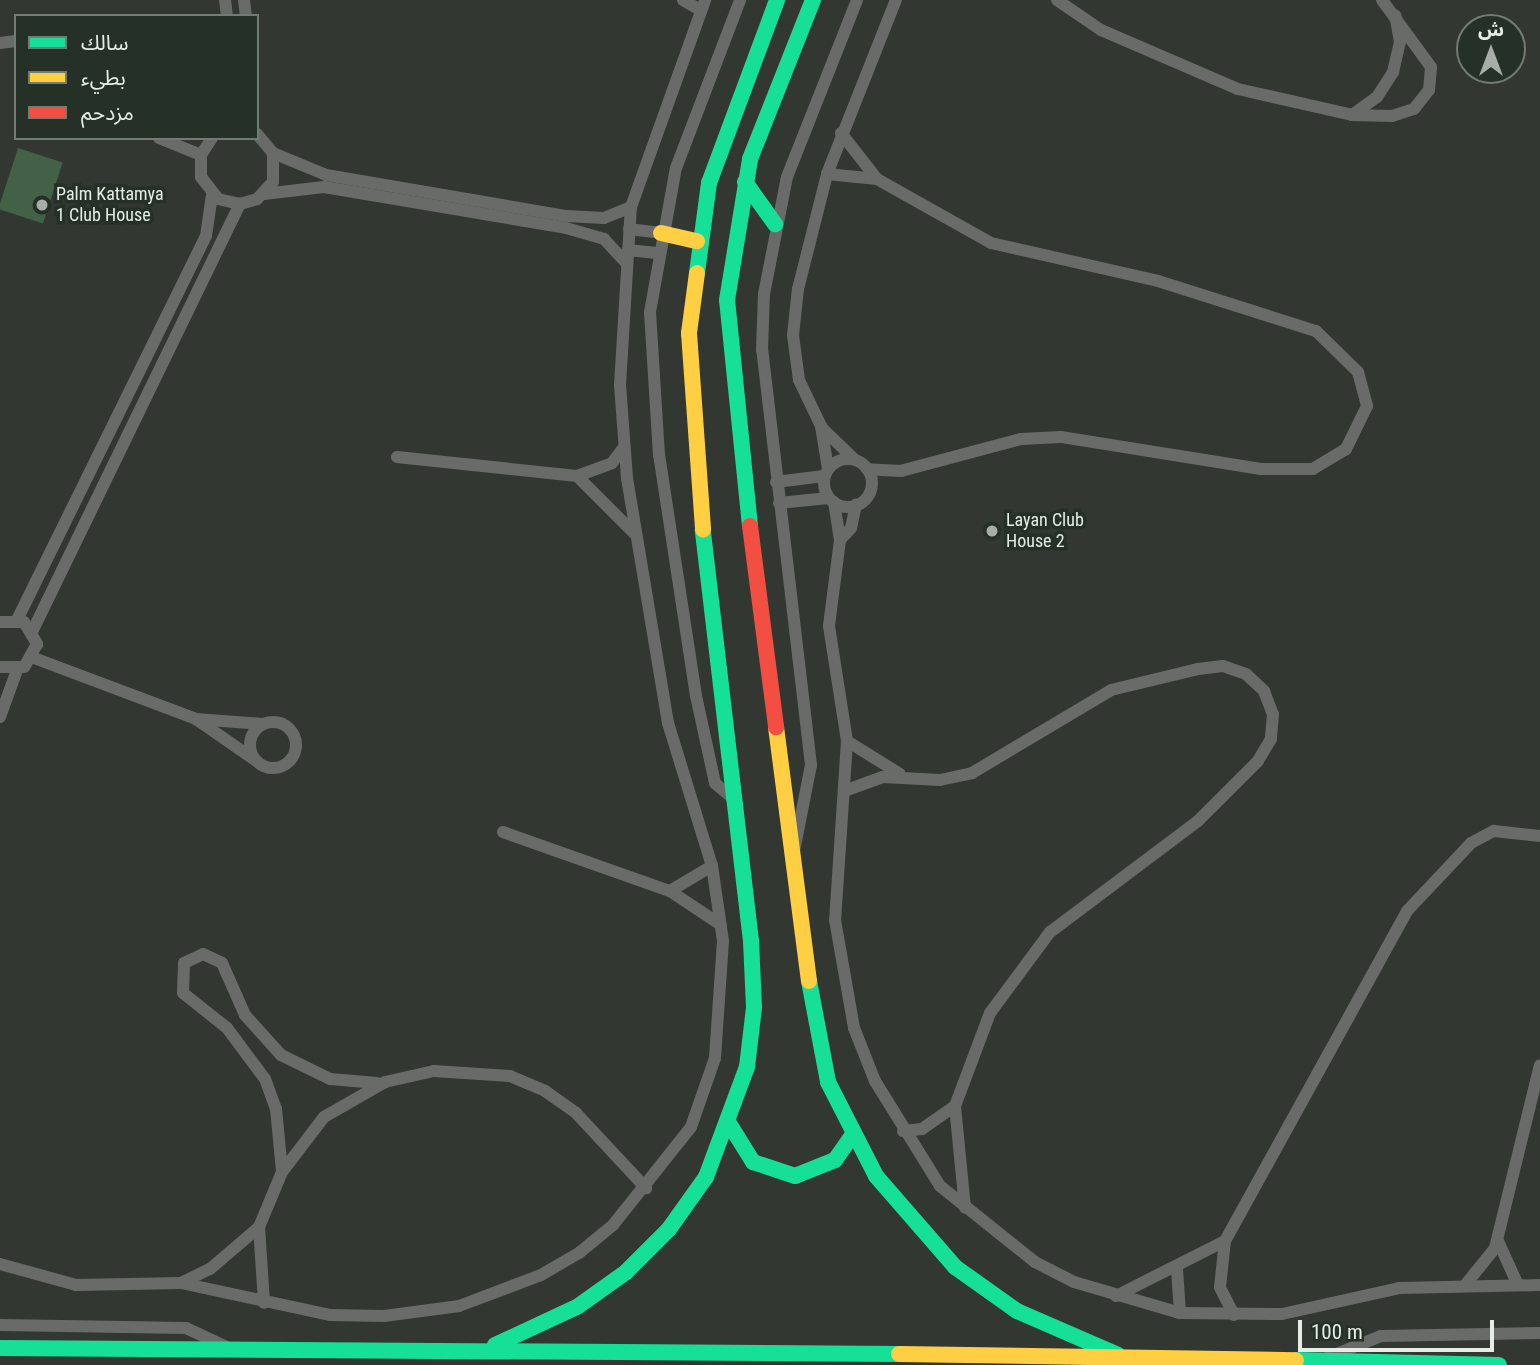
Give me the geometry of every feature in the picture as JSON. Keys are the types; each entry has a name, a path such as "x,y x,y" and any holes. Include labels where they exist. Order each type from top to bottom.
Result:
{"street":[{"path":"0,1264 76,1285 181,1283 264,1303 373,1317 459,1306 541,1275 579,1253 646,1188 691,1127 707,1090 722,1014 721,925 712,866 668,723 624,447 627,264 631,207 703,5 684,0"},
{"path":"735,800 713,778 659,455 650,341 657,253 676,168 740,0"},
{"path":"485,1348 577,1307 626,1272 706,1177 730,1125 754,1007 735,800 692,434 689,333 697,241 724,130 777,0"},
{"path":"813,0 744,182 731,253 728,353 813,1011 828,1082 852,1136 902,1213 955,1267 1017,1311 1118,1355"},
{"path":"792,855 811,765 762,350 775,225 799,138 857,0"},
{"path":"896,0 827,174 793,335 799,380 821,426 867,469 901,471"},
{"path":"1057,0 1101,30 1238,89 1352,115 1392,117 1414,109 1429,90 1431,67 1395,12 1382,0"},
{"path":"1352,115 1377,97 1394,72 1400,42 1395,12"},
{"path":"840,540 851,528 856,505 870,491 901,471 1021,439 1061,437 1261,469 1313,469 1346,449 1367,406 1358,372 1339,351 1281,315 991,243 877,179 841,133"},
{"path":"259,136 274,153 326,175 579,224 604,239 627,264"},
{"path":"164,140 201,155"},
{"path":"18,620 206,236 212,195 201,177 201,155 211,140"},
{"path":"264,194 276,167 274,153"},
{"path":"827,174 877,179"},
{"path":"744,182 775,225"},
{"path":"212,195 240,204 264,194 324,187 579,224 631,207"},
{"path":"34,658 33,630 240,204"},
{"path":"629,229 697,241"},
{"path":"628,250 657,253"},
{"path":"821,426 826,473 840,540 829,626 847,741 847,790 833,887 837,930 854,1028 904,1131 935,1180 965,1208 1035,1262 1116,1296 1180,1313 1282,1314 1399,1288 1466,1284 1540,1285"},
{"path":"397,457 577,476 604,468 624,447"},
{"path":"776,482 826,473 855,460"},
{"path":"867,469 870,491"},
{"path":"577,476 637,536"},
{"path":"779,503 831,500 856,505"},
{"path":"0,622 18,620 33,630"},
{"path":"0,718 17,670 34,658"},
{"path":"34,658 196,719 255,760 279,768 296,749 286,726 196,719"},
{"path":"847,790 872,779 972,773 1111,691 1198,668 1223,666 1246,674 1264,691 1273,715 1271,739 1258,761 1189,828 1087,898 1017,971 969,1058 955,1106 957,1171 965,1208"},
{"path":"0,667 17,670"},
{"path":"255,760 250,741 262,724"},
{"path":"847,741 907,777"},
{"path":"1234,1315 1218,1271 1225,1241 1406,911 1471,843 1494,831 1540,836"},
{"path":"503,832 670,891 721,925"},
{"path":"670,891 712,866"},
{"path":"282,1171 278,1119 265,1079 227,1028 183,993 184,963 203,954 222,963 261,1037 304,1070 357,1084 385,1082 434,1071 510,1076 576,1113 646,1188"},
{"path":"1466,1284 1490,1259 1498,1237 1540,1065"},
{"path":"264,1303 259,1227 282,1171 324,1117 385,1082"},
{"path":"904,1131 931,1125 955,1106"},
{"path":"730,1125 753,1162 794,1176 835,1160 852,1136"},
{"path":"935,1180 957,1171"},
{"path":"181,1283 219,1262 259,1227"},
{"path":"1498,1237 1518,1284"},
{"path":"1116,1296 1193,1261 1225,1241"},
{"path":"1193,1261 1218,1271"},
{"path":"1177,1269 1180,1313"},
{"path":"0,1325 186,1328 231,1349"},
{"path":"1324,1359 1381,1336 1540,1333"},
{"path":"0,1348 766,1351 839,1359 1118,1355 1499,1365"},
{"path":"766,1351 778,1365"}],"green space":[{"path":"18,148 63,163 43,223 0,209"}],"traffic: fast":[{"path":"697,273 709,183 777,0"},
{"path":"750,526 727,300 750,159 813,0"},
{"path":"745,182 775,224"},
{"path":"495,1345 577,1307 626,1272 669,1229 706,1177 747,1067 754,1007 751,941 703,530"},
{"path":"809,981 828,1082 876,1176 955,1267 1017,1311 1118,1355"},
{"path":"730,1125 753,1162 795,1176 835,1160 852,1136"},
{"path":"0,1348 899,1354"},
{"path":"1296,1360 1499,1365"}],"traffic: slow":[{"path":"661,233 697,241"},
{"path":"697,273 689,333 703,530"},
{"path":"776,727 809,981"},
{"path":"899,1354 1296,1360"}],"traffic: jam":[{"path":"750,526 776,727"}],"place":[{"name":"Palm Kattamya 1 Club House","path":"42,205"},
{"name":"Layan Club House 2","path":"992,531"}]}
